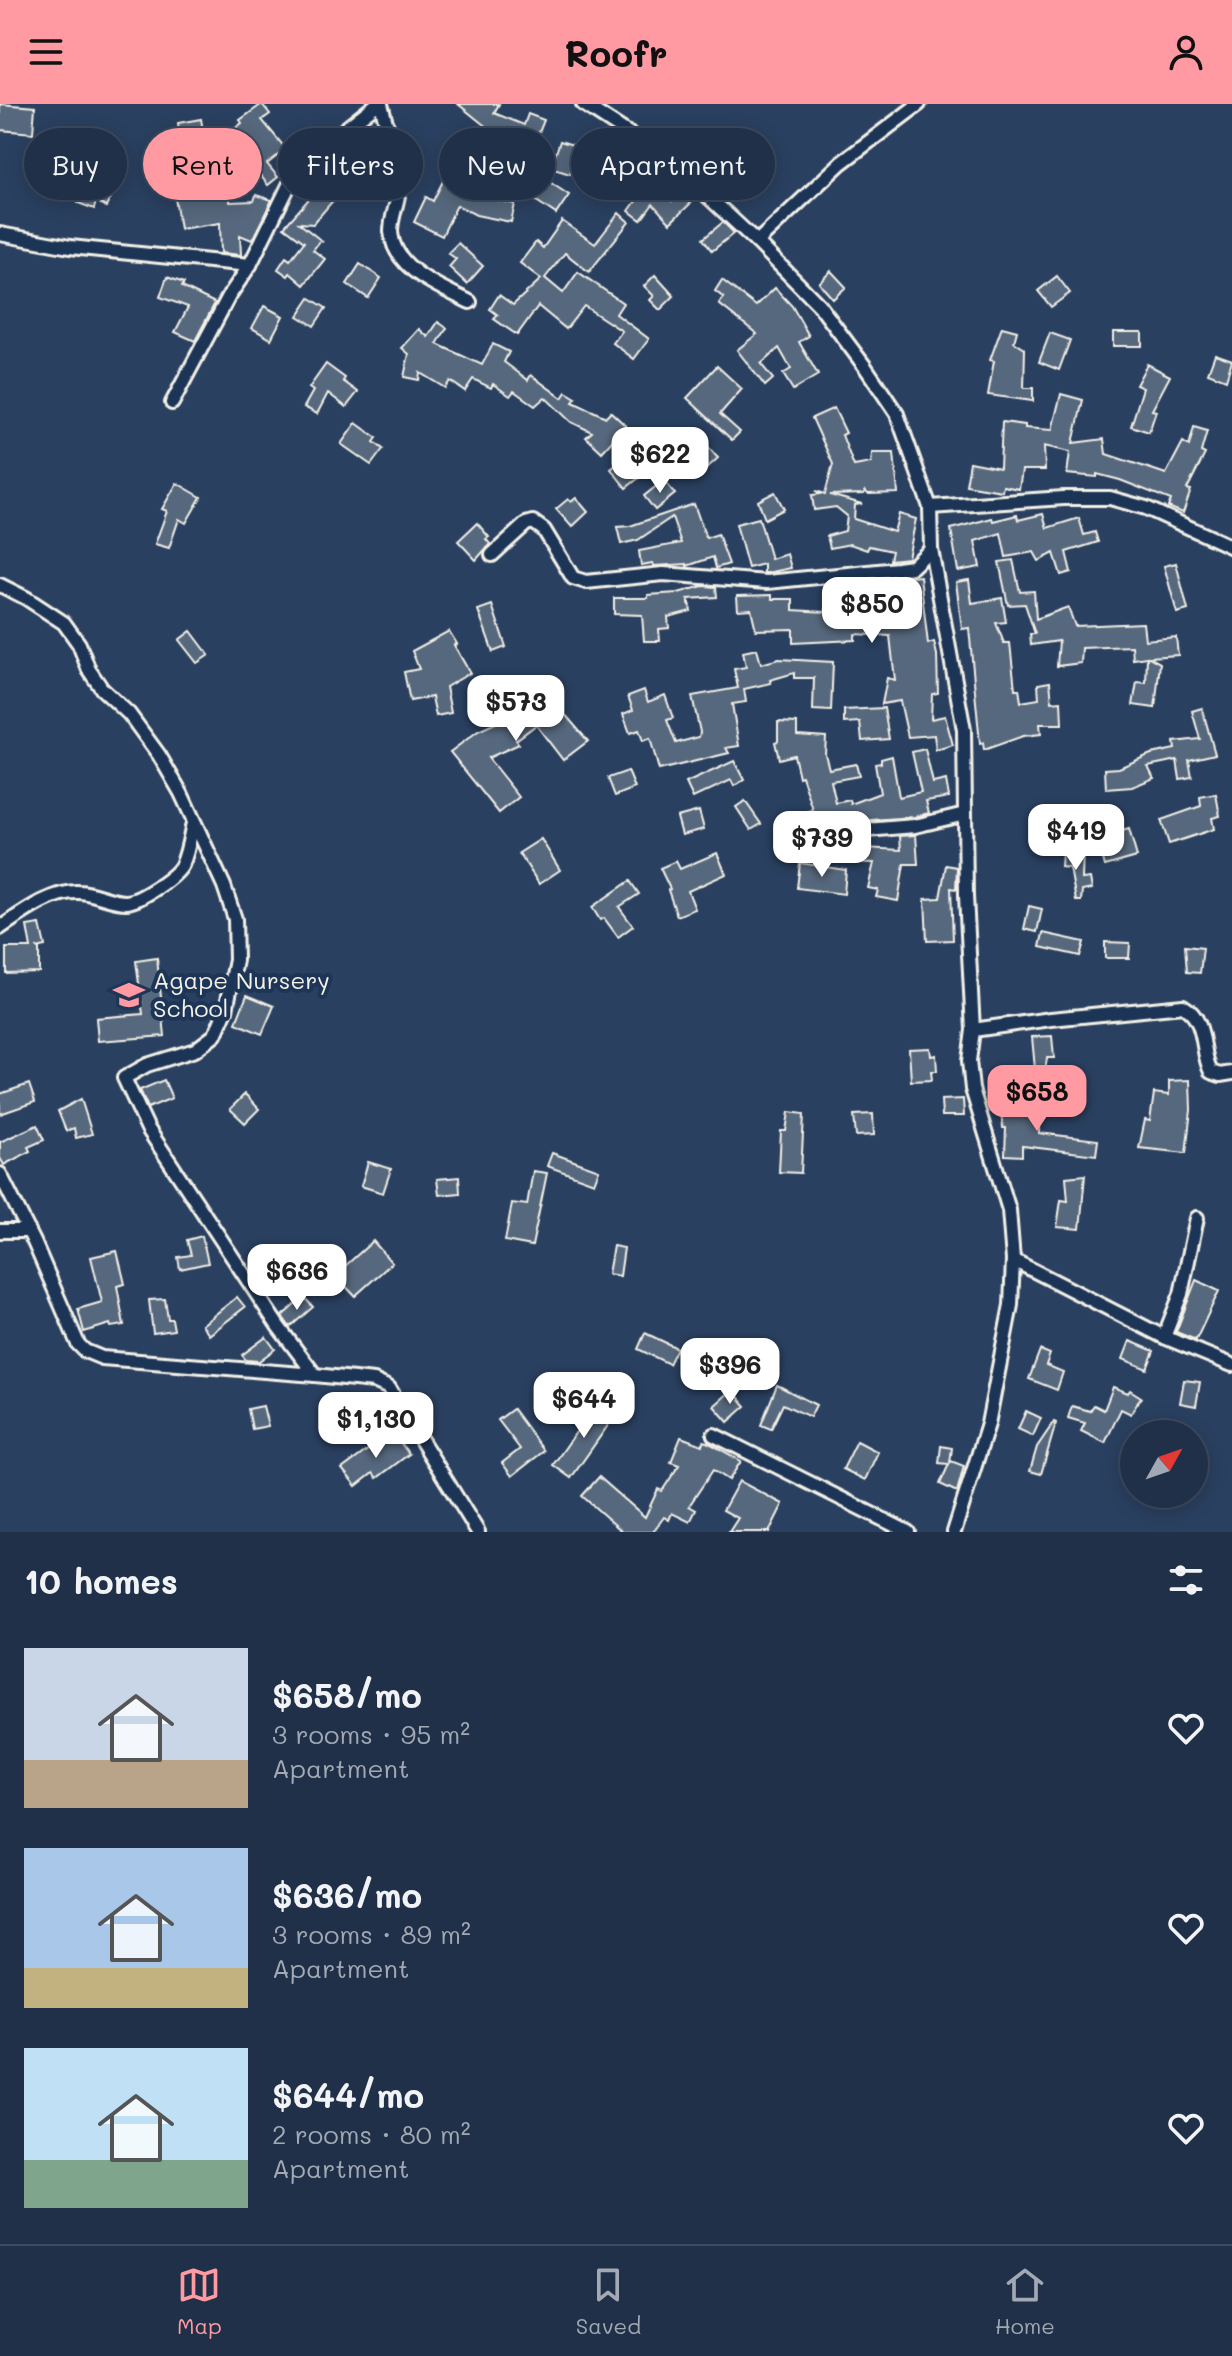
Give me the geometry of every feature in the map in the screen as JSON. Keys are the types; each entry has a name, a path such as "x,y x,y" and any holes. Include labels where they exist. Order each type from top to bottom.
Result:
{"street":[{"path":"172,403 229,296 250,265 299,165 379,104 399,187 391,230 393,242 402,259 424,278 470,302"},
{"path":"583,104 668,163 757,242 819,305 897,414 930,507 931,549 964,730 972,1089 1009,1210 1013,1260 1011,1305 988,1424 954,1532"},
{"path":"757,242 841,163 919,104"},
{"path":"0,234 70,247 250,265"},
{"path":"930,507 1110,498 1146,508 1232,547"},
{"path":"492,555 526,524 533,522 544,530 573,578 586,582 663,574 767,582 912,567 931,549"},
{"path":"0,585 64,623 79,644 89,670 102,689 129,714 159,755 181,793 224,886 235,919 236,960 226,1010 215,1035 195,1050 147,1065 124,1078 148,1129 278,1326 315,1375"},
{"path":"818,840 866,830 915,826 965,814"},
{"path":"0,928 24,912 62,894 80,891 128,902 143,897 181,869 193,823"},
{"path":"973,1030 1183,1006 1193,1012 1199,1023 1211,1072 1220,1075 1232,1073"},
{"path":"0,1174 29,1231 78,1344 85,1351 102,1358 374,1381 389,1388 478,1532"},
{"path":"1164,1337 1181,1294 1197,1218"},
{"path":"0,1231 29,1231"},
{"path":"1013,1260 1164,1337 1232,1365"},
{"path":"714,1435 908,1532"}],"building":[{"path":"0,104 35,107 33,128 24,128 24,132 0,130"},
{"path":"262,104 270,114 262,120 278,139 278,155 267,164 278,177 268,185 262,177 262,128 236,128 242,123 240,120"},
{"path":"458,104 499,104 494,113 524,125 528,114 544,120 541,128 488,128"},
{"path":"201,119 203,128 179,128 178,123"},
{"path":"55,125 82,128 55,128"},
{"path":"560,141 571,144 570,174 555,169"},
{"path":"555,186 569,195 556,214 535,200 555,200"},
{"path":"439,189 439,200 497,200 515,204 511,222 476,215 457,205 442,236 414,222 426,197 433,201"},
{"path":"262,197 272,200 252,240 240,235 241,255 221,253 220,223 180,229 175,200 230,202 262,200"},
{"path":"79,200 110,200 106,207 96,201 94,209 78,203"},
{"path":"308,200 333,200 313,224 299,223 323,242 320,241 313,250 325,259 304,285 290,273 288,276 278,269 286,257 290,260 304,242 284,227"},
{"path":"637,200 687,200 691,203 670,223 653,204 641,220 629,211"},
{"path":"619,213 629,222 589,272 565,253 545,278 563,293 578,272 623,303 616,314 649,339 634,359 613,343 622,331 584,306 566,329 538,306 517,335 494,319 498,315 490,309 499,295 513,305 541,279 520,263 536,242 543,248 562,221 595,244"},
{"path":"723,222 734,233 712,251 703,239"},
{"path":"458,243 483,266 467,284 449,267 456,259 448,253"},
{"path":"360,264 381,278 368,298 347,284"},
{"path":"831,271 846,287 833,299 819,283"},
{"path":"655,275 674,296 660,310 650,300 654,296 644,286"},
{"path":"1057,276 1070,293 1051,307 1038,291"},
{"path":"167,277 184,283 182,287 215,303 195,341 175,332 188,307 160,297"},
{"path":"722,280 756,306 775,288 792,306 809,336 799,342 818,375 793,390 783,374 791,369 779,348 761,364 773,379 765,386 737,350 757,334 719,304 724,298 715,291"},
{"path":"310,298 326,308 314,326 298,316"},
{"path":"264,306 283,316 271,339 252,328"},
{"path":"438,322 447,328 437,344 482,365 493,344 509,352 504,362 528,380 531,375 562,398 566,392 576,398 573,402 606,417 611,412 626,426 602,452 586,437 592,432 571,422 545,397 535,406 514,391 510,396 493,384 491,388 473,379 465,391 450,381 445,388 420,373 419,380 404,377 409,354 402,348 419,329 428,337"},
{"path":"1002,327 1017,331 1014,342 1025,349 1024,388 1033,388 1033,401 988,395 994,361 990,360"},
{"path":"1113,332 1142,332 1142,346 1113,346"},
{"path":"1050,333 1070,340 1059,370 1039,362"},
{"path":"1215,354 1232,360 1226,380 1208,373"},
{"path":"326,364 358,392 346,407 328,393 317,414 304,407 313,391 309,388"},
{"path":"1147,364 1170,376 1152,410 1156,411 1149,432 1131,426 1143,388 1136,385"},
{"path":"717,366 742,389 720,414 740,432 732,440 687,398"},
{"path":"1061,394 1083,400 1073,443 1104,439 1106,454 1166,474 1183,442 1189,446 1194,427 1207,431 1201,452 1205,454 1187,489 1191,490 1183,513 1168,507 1171,500 1120,480 1097,474 1097,477 1067,474 1070,452 1044,446 1045,470 1022,470 1019,489 1003,486 1002,491 966,485 970,462 1000,468 1002,422 1052,430"},
{"path":"834,408 846,433 842,435 854,466 871,463 872,453 894,453 898,493 868,494 865,491 864,494 830,495 862,504 855,505 854,519 894,532 899,514 916,519 908,558 890,560 892,551 869,546 867,550 850,544 830,548 827,536 845,531 847,516 836,507 814,510 812,495 820,494 816,491 825,494 833,464 812,418"},
{"path":"356,423 377,438 374,442 383,449 371,465 341,444"},
{"path":"692,429 718,458 695,479 671,449"},
{"path":"652,435 663,448 636,472 640,477 626,488 611,469"},
{"path":"664,480 675,494 655,510 644,496"},
{"path":"177,483 201,497 186,523 179,519 169,548 155,544 167,511 162,509"},
{"path":"775,492 784,509 765,519 758,501"},
{"path":"576,498 588,512 572,527 556,509 568,499 571,502"},
{"path":"694,504 706,538 718,534 729,564 716,568 713,557 687,566 641,565 639,551 681,543 672,517 638,540 621,544 617,527 630,526"},
{"path":"1043,514 1047,528 1079,518 1084,535 1095,532 1098,542 1066,552 1071,572 1061,575 1054,553 1039,561 1034,552 1006,557 1001,533 975,541 980,567 958,571 951,529 992,518 993,521 1017,515 1018,520"},
{"path":"759,518 771,559 787,554 791,568 764,573 764,564 748,568 736,524"},
{"path":"477,523 489,537 486,539 490,544 476,560 458,541"},
{"path":"1013,560 1020,592 1034,591 1036,619 1068,607 1075,626 1143,623 1145,640 1176,637 1178,655 1149,657 1160,663 1155,708 1133,705 1137,682 1146,683 1147,657 1133,659 1132,646 1082,648 1081,663 1057,666 1059,641 1031,645 1030,634 1035,634 1025,604 1008,605 999,562"},
{"path":"1176,563 1188,610 1177,613 1164,566"},
{"path":"920,576 928,644 934,642 937,655 938,693 932,694 931,719 945,716 953,745 936,750 934,735 908,737 900,701 882,704 887,678 895,680 890,636 855,634 855,640 793,643 793,629 756,630 751,609 738,610 737,596 772,595 772,599 793,599 793,610 826,612 826,604 836,603 834,584 858,582 860,617 884,619 884,604 904,604 901,578"},
{"path":"969,580 972,603 1002,598 1006,622 996,623 1004,643 1010,643 1015,689 1019,689 1021,702 1039,699 1038,684 1050,682 1052,702 1061,701 1062,724 1040,724 1041,734 1023,736 984,750 983,743 980,744 969,628 962,629 956,582"},
{"path":"703,586 716,587 717,597 688,599 691,611 668,617 669,628 659,629 660,641 644,641 642,615 614,614 614,598 648,598 648,595 678,593"},
{"path":"492,605 506,647 493,652 478,610"},
{"path":"191,631 209,655 197,663 179,640"},
{"path":"449,631 470,673 446,687 451,713 436,716 432,697 410,701 404,672 419,669 412,651"},
{"path":"757,649 761,664 779,659 833,662 831,711 813,710 814,678 794,678 794,673 770,680 771,683 744,689 746,702 732,704 739,746 726,748 729,753 659,770 650,738 643,741 639,730 630,733 623,714 633,710 628,696 644,690 648,702 665,695 673,718 667,720 676,743 699,737 692,696 738,688 734,669 746,667 743,652"},
{"path":"539,684 588,741 563,760 536,725 516,740 519,744 488,758 519,797 499,813 450,752 478,731 509,717 506,714"},
{"path":"884,708 889,739 862,741 860,722 844,723 844,710"},
{"path":"1202,708 1215,754 1189,760 1192,777 1180,779 1177,760 1148,766 1154,778 1132,787 1106,789 1105,769 1119,768 1151,754 1175,749 1174,742 1200,739 1192,711"},
{"path":"778,722 797,723 797,735 826,737 825,754 829,769 856,764 859,776 831,781 836,803 850,800 851,804 880,793 875,764 892,756 899,797 921,792 912,752 925,749 933,783 946,780 949,797 926,801 929,813 914,817 823,826 822,820 804,826 800,814 813,810 802,776 799,777 794,755 779,759 775,742 778,741"},
{"path":"734,761 744,780 734,786 731,780 693,798 686,783"},
{"path":"628,771 635,788 615,796 608,778"},
{"path":"1216,794 1220,816 1212,818 1214,829 1169,844 1161,820 1201,806 1200,797"},
{"path":"745,801 761,824 751,830 736,807"},
{"path":"699,811 704,829 682,835 677,817"},
{"path":"1129,829 1137,857 1105,866 1097,838"},
{"path":"916,835 918,864 904,864 898,901 876,897 878,890 868,888 874,863 844,862 845,847 901,850 900,836"},
{"path":"541,839 560,870 539,884 519,853"},
{"path":"1062,850 1083,851 1082,879 1090,878 1092,889 1082,891 1081,901 1076,901 1070,868 1061,867"},
{"path":"717,853 726,874 688,891 695,909 677,916 670,889 660,868 676,861 680,869"},
{"path":"800,863 846,870 844,894 797,888"},
{"path":"946,865 957,867 956,889 951,888 953,940 927,941 925,899 940,898"},
{"path":"630,881 639,894 619,907 633,926 618,937 604,918 600,920 592,907"},
{"path":"1029,906 1042,909 1037,932 1024,929"},
{"path":"40,924 45,946 36,948 39,948 39,972 6,973 6,948 31,948 27,926"},
{"path":"1043,933 1084,942 1080,956 1040,947"},
{"path":"1105,942 1130,943 1129,958 1105,958"},
{"path":"1185,946 1203,948 1200,973 1187,972"},
{"path":"157,958 165,1036 98,1041 96,1018 143,1014 136,961"},
{"path":"247,995 274,1006 262,1034 236,1023"},
{"path":"1052,1036 1054,1058 1047,1058 1041,1096 1037,1096 1036,1083 996,1085 995,1071 1035,1069 1032,1037"},
{"path":"930,1048 931,1056 936,1055 937,1071 931,1071 932,1080 911,1081 909,1049"},
{"path":"164,1080 172,1098 148,1108 140,1090"},
{"path":"1190,1080 1191,1110 1186,1153 1139,1148 1145,1120 1150,1121 1154,1093 1169,1095 1169,1081"},
{"path":"29,1084 35,1102 0,1114 0,1094"},
{"path":"245,1094 259,1109 245,1123 230,1109"},
{"path":"81,1099 92,1134 76,1138 74,1128 66,1131 58,1111"},
{"path":"963,1099 964,1116 942,1116 941,1100"},
{"path":"1041,1102 1039,1133 1098,1140 1096,1155 1022,1146 1022,1156 1005,1155 1006,1128 1003,1128 1000,1107"},
{"path":"789,1112 804,1114 801,1173 779,1172 781,1131 786,1131"},
{"path":"873,1114 874,1135 856,1136 854,1115"},
{"path":"37,1125 44,1140 28,1147 30,1151 4,1165 0,1158 0,1142"},
{"path":"552,1153 599,1170 594,1183 547,1166"},
{"path":"368,1162 391,1169 383,1193 361,1186"},
{"path":"533,1171 547,1173 532,1246 505,1241 512,1203 527,1205"},
{"path":"1085,1175 1080,1229 1057,1227 1061,1200 1068,1201 1066,1177"},
{"path":"459,1177 460,1193 439,1195 437,1179"},
{"path":"202,1236 208,1263 180,1269 178,1257 191,1255 187,1240"},
{"path":"373,1241 392,1263 355,1296 335,1275"},
{"path":"613,1246 624,1248 620,1276 608,1274"},
{"path":"117,1251 125,1284 117,1286 124,1325 111,1327 110,1324 84,1332 78,1309 102,1302 91,1257"},
{"path":"1196,1280 1219,1291 1196,1340 1176,1332"},
{"path":"237,1297 245,1307 209,1335 202,1325"},
{"path":"304,1297 313,1307 290,1327 282,1316"},
{"path":"165,1299 168,1319 172,1319 174,1330 153,1333 149,1300"},
{"path":"645,1333 677,1348 669,1364 638,1349"},
{"path":"266,1337 275,1349 259,1361 246,1360 242,1355"},
{"path":"1130,1341 1154,1351 1147,1369 1123,1359"},
{"path":"1040,1350 1050,1354 1046,1365 1063,1372 1057,1390 1029,1379"},
{"path":"1184,1380 1200,1382 1196,1406 1180,1403"},
{"path":"777,1385 816,1405 810,1417 783,1404 771,1429 761,1425"},
{"path":"1113,1387 1128,1393 1130,1390 1141,1397 1131,1414 1121,1409 1105,1443 1081,1431 1085,1423 1068,1418 1072,1406 1090,1411 1094,1405 1104,1410"},
{"path":"732,1390 746,1406 728,1422 714,1406"},
{"path":"598,1401 616,1414 571,1478 553,1465"},
{"path":"263,1406 268,1426 252,1429 248,1409"},
{"path":"513,1409 544,1451 512,1476 502,1463 520,1449 498,1420"},
{"path":"1026,1411 1041,1418 1033,1436 1018,1429"},
{"path":"1054,1422 1041,1474 1030,1471 1037,1447"},
{"path":"392,1432 409,1454 377,1478 373,1473 356,1486 342,1469"},
{"path":"681,1437 702,1445 704,1441 709,1443 741,1461 729,1480 713,1470 689,1506 696,1510 690,1522 672,1513 669,1520 664,1517 653,1532 623,1532 582,1496 599,1477 645,1517 658,1489 662,1491 679,1465 671,1462"},
{"path":"857,1441 878,1452 865,1480 843,1469"},
{"path":"941,1446 952,1448 950,1463 964,1466 957,1492 940,1484 949,1464 939,1463"},
{"path":"739,1481 783,1504 769,1532 729,1532 738,1518 723,1510"}],"place":[{"name":"Agape Nursery School","path":"129,995"}]}
